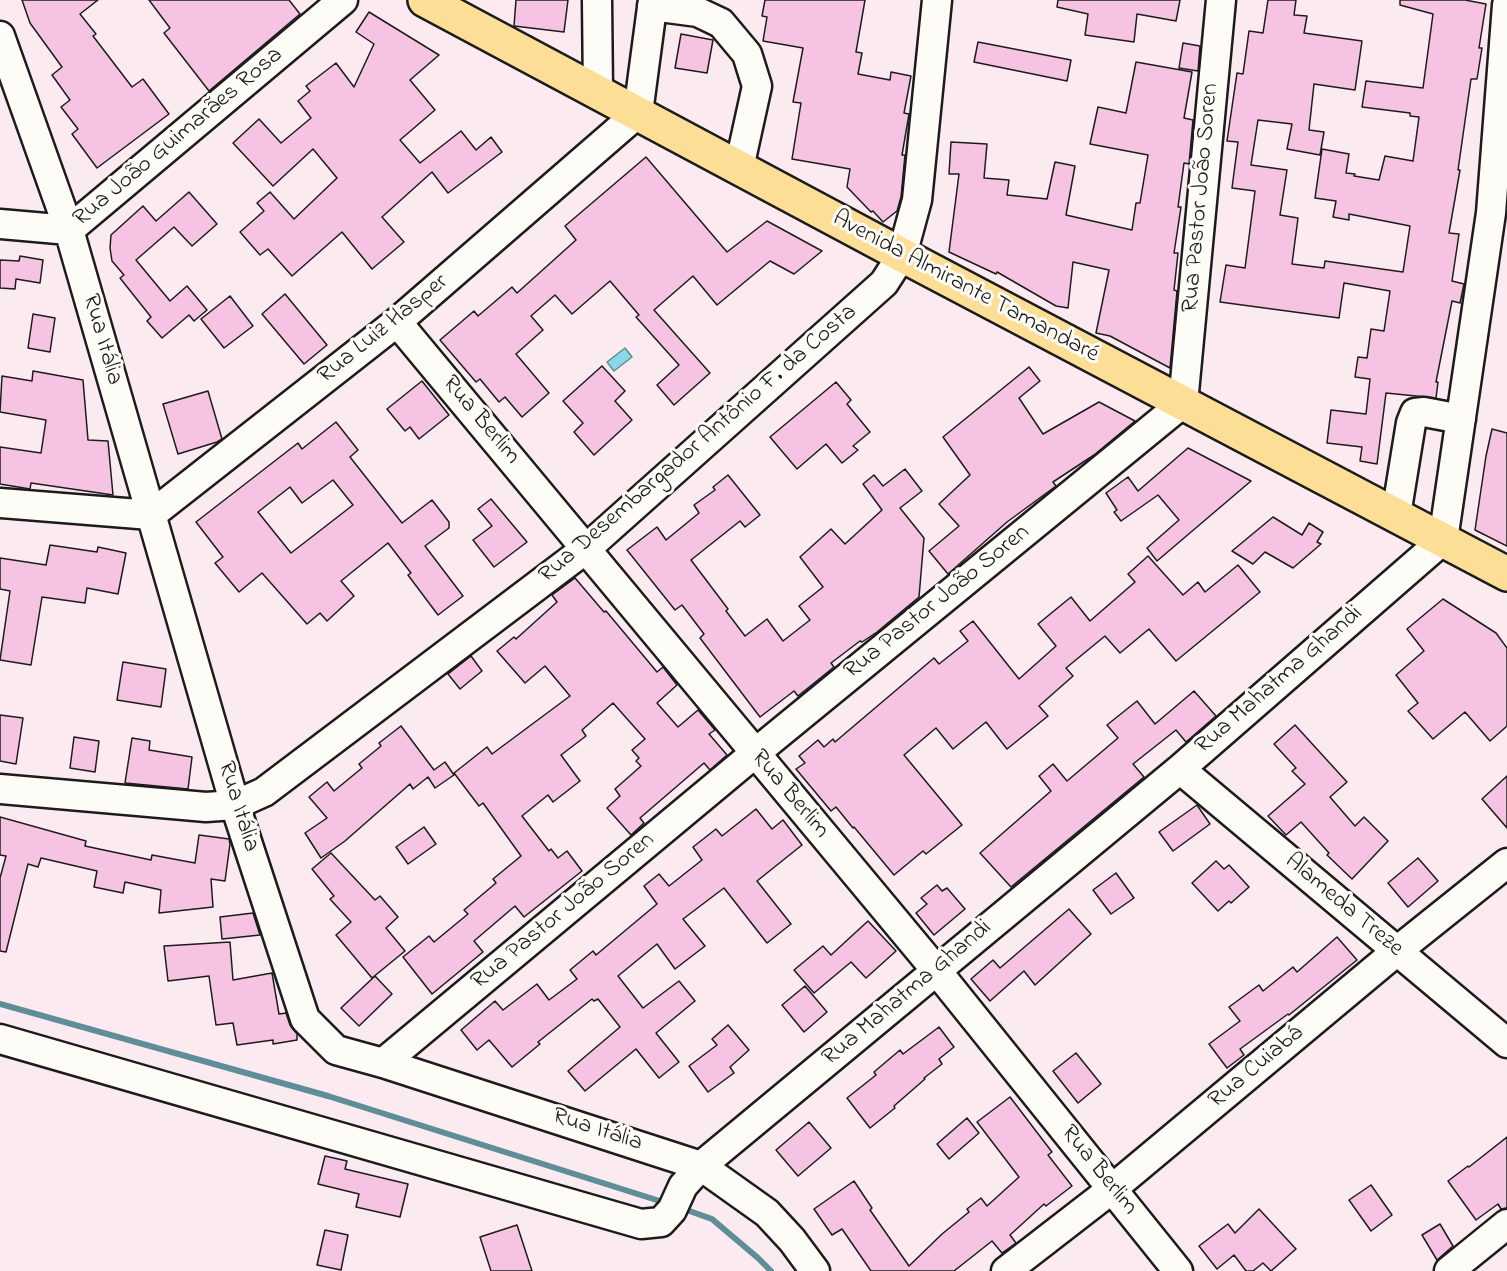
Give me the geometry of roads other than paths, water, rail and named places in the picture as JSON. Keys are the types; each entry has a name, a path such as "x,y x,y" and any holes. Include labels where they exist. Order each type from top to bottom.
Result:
{"highway":[{"name":"Avenida Almirante Tamandaré","path":"425,0 1507,574"}],"street":[{"name":"Rua João Guimarães Rosa","path":"0,224 69,230 342,0"},
{"path":"597,0 598,92"},
{"name":"Rua Desembargador Antônio F. da Costa","path":"0,789 206,807 235,805 264,792 587,548 884,282 902,255 917,200 937,0"},
{"name":"Rua Pastor João Soren","path":"383,1063 754,754 1183,403 1221,0"},
{"path":"638,113 653,3 698,12 721,22 747,54 757,86 739,168"},
{"path":"1443,540 1461,419 1499,215 1507,5"},
{"name":"Rua Itália","path":"0,36 69,230 235,805 305,1018 336,1050 383,1063 701,1166 767,1213 792,1240 815,1271"},
{"name":"Rua Luiz Hasper","path":"151,515 397,322 638,113"},
{"name":"Rua Berlim","path":"397,322 936,970 1178,1271"},
{"path":"1396,515 1414,413 1424,412 1461,419"},
{"path":"0,503 151,515"},
{"name":"Rua Mahatma Ghandi","path":"0,1039 641,1224 661,1222 701,1166 1180,769 1443,540"},
{"name":"Alameda Treze","path":"1180,769 1507,1043"},
{"name":"Rua Cuiabá","path":"1006,1271 1112,1190 1397,951 1507,863"},
{"path":"1449,1271 1507,1224"}],"water":[{"path":"625,348 632,357 614,371 607,362"}],"waterway":[{"path":"0,1004 328,1096 666,1203"},
{"path":"681,1208 712,1219 771,1271"}]}
